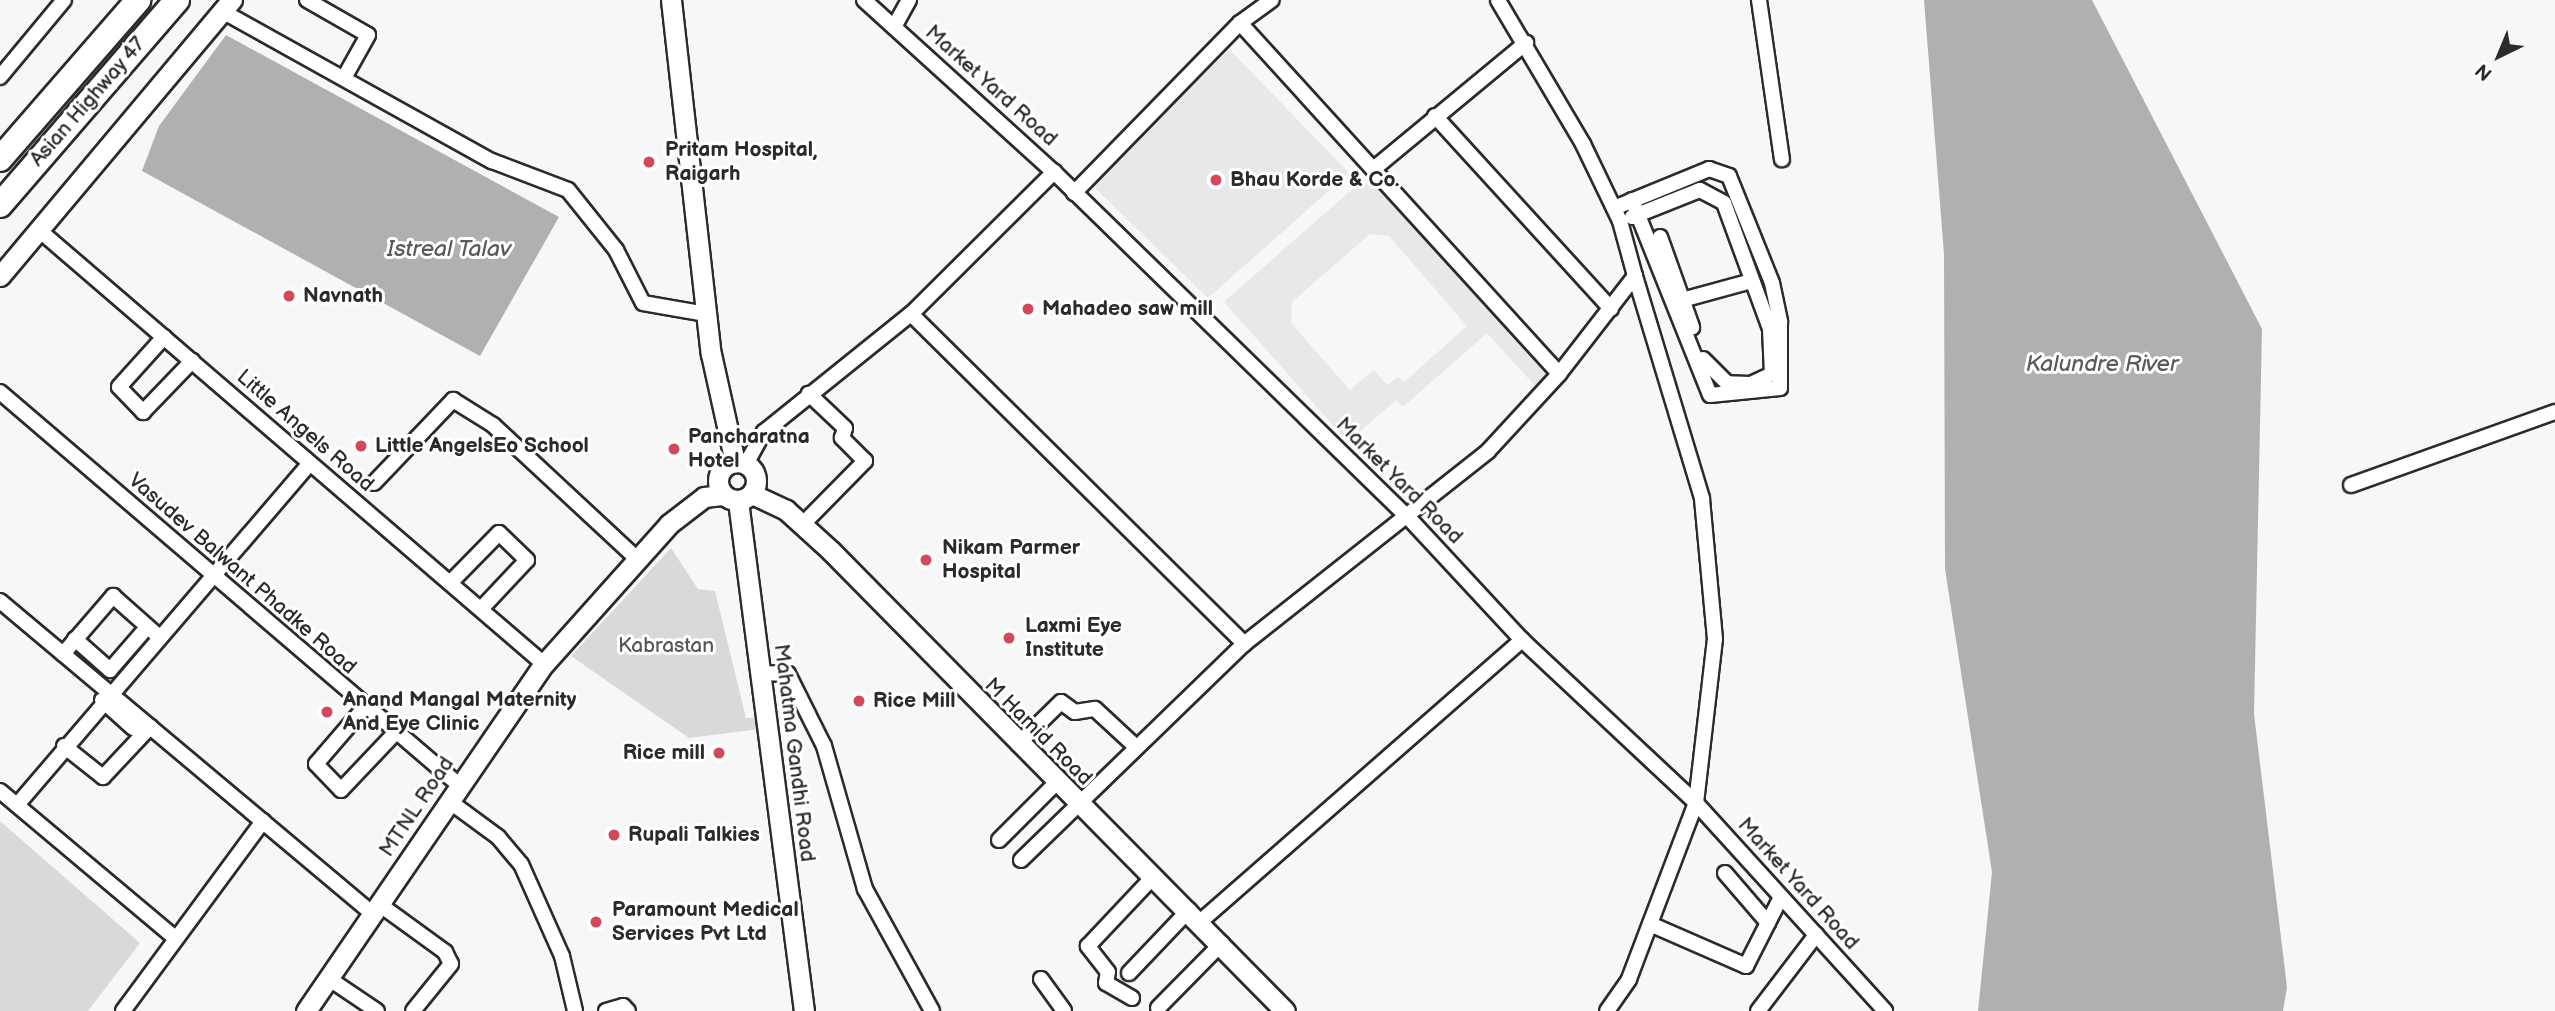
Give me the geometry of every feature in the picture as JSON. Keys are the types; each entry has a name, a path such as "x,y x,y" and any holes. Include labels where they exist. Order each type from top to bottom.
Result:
{"highway":[{"name":"Asian Highway 47","path":"0,159 138,0"},
{"name":"Asian Highway 47","path":"0,205 177,0"}],"main road":[{"path":"671,0 706,314 741,463 718,478 738,497"},
{"path":"0,276 227,5"},
{"name":"Mahatma Gandhi Road","path":"741,463 756,477 738,497 804,1011"},
{"name":"MTNL Road","path":"306,1011 544,664 637,559 704,497 738,497"},
{"name":"M Hamid Road","path":"738,497 802,525 1056,783 1222,943 1285,1011"}],"street":[{"path":"0,77 64,0"},
{"path":"307,0 368,35 344,78"},
{"name":"Market Yard Road","path":"864,0 1054,172 1406,515 1522,640 1696,803 1884,1011"},
{"path":"894,27 909,0"},
{"path":"1074,194 1240,23 1272,0"},
{"path":"1498,0 1526,43 1617,214 1702,498 1716,639 1696,803 1629,979 1607,1011"},
{"path":"1759,0 1782,159"},
{"path":"227,5 344,78 492,161 568,190 616,250 643,303 706,314"},
{"path":"1240,23 1376,167 1559,374"},
{"path":"1376,167 1526,43"},
{"path":"1435,116 1611,309"},
{"path":"1617,214 1709,169 1729,176 1772,283 1784,371 1780,388 1710,395 1635,207"},
{"path":"741,463 764,432 911,314 1054,172"},
{"path":"1635,207 1700,190 1714,194 1724,203 1752,281 1774,357 1772,374 1751,384 1727,383 1707,369 1660,237"},
{"name":"Little Angels Road","path":"39,230 544,664"},
{"path":"1021,860 1076,802 1244,645 1489,451 1559,374 1635,276"},
{"path":"1682,300 1752,281"},
{"path":"911,314 1244,645"},
{"path":"163,337 119,387 143,412 192,361"},
{"name":"Vasudev Balwant Phadke Road","path":"0,392 210,577 396,732 498,837 521,864 562,956 575,1011"},
{"path":"802,525 865,461 842,438 845,428 809,394"},
{"path":"374,483 453,400 493,425 637,559"},
{"path":"2351,485 2555,412"},
{"path":"17,805 64,746 106,702 158,636 310,463"},
{"path":"499,533 527,560 465,596 499,533"},
{"path":"63,654 113,596 158,636"},
{"path":"0,601 63,654 106,702 140,731 263,821 376,909 445,952 452,964 413,1011"},
{"path":"106,702 110,670 142,633"},
{"path":"75,639 110,670"},
{"path":"1129,973 1522,640"},
{"path":"762,673 788,674 824,746 866,889 932,1011"},
{"path":"1018,744 1061,702 1075,712 1095,709 1135,746"},
{"path":"365,707 316,764 341,790 396,732"},
{"path":"64,746 99,777 140,731"},
{"path":"999,840 1056,783"},
{"path":"0,791 173,936"},
{"path":"123,1011 173,936 263,821"},
{"path":"1725,873 1768,923"},
{"path":"1132,998 1106,983 1108,972 1088,946 1154,876"},
{"path":"1650,924 1741,967 1781,897"},
{"path":"1758,1011 1816,935"},
{"path":"1158,1008 1222,943"},
{"path":"328,978 377,1011"},
{"path":"1041,979 1064,1011"},
{"path":"606,1011 623,1006 628,1011"}],"shaded area":[{"path":"1230,50 1349,173 1208,298 1088,181"},
{"path":"1372,179 1547,376 1535,386 1487,333 1403,407 1396,400 1348,442 1224,302 1357,185 1361,189","holes":["1370,234 1389,236 1467,326 1404,382 1398,377 1387,385 1374,370 1350,390 1291,323 1292,302"]}],"green space":[{"name":"Kabrastan","path":"671,548 698,589 715,591 746,718 760,718 760,729 689,738 571,656"},
{"path":"0,821 140,943 88,1011 0,1011"}],"water":[{"name":"Kalundre River","path":"1924,0 2092,0 2262,329 2254,714 2287,987 2283,1011 1978,1011 1992,872 1945,569 1944,254"},
{"name":"Istreal Talav","path":"226,35 559,217 480,356 142,171 159,126"}],"place":[{"name":"Pritam Hospital, Raigarh","path":"649,162"},
{"name":"Bhau Korde & Co.","path":"1216,180"},
{"name":"Navnath","path":"289,296"},
{"name":"Mahadeo saw mill","path":"1028,309"},
{"name":"Little AngelsEo School","path":"361,446"},
{"name":"Pancharatna Hotel","path":"674,449"},
{"name":"Nikam Parmer Hospital","path":"926,560"},
{"name":"Laxmi Eye Institute","path":"1009,638"},
{"name":"Rice Mill","path":"859,701"},
{"name":"Anand Mangal Maternity And Eye Clinic","path":"327,712"},
{"name":"Rice mill","path":"719,753"},
{"name":"Rupali Talkies","path":"614,835"},
{"name":"Paramount Medical Services Pvt Ltd","path":"596,922"}]}
